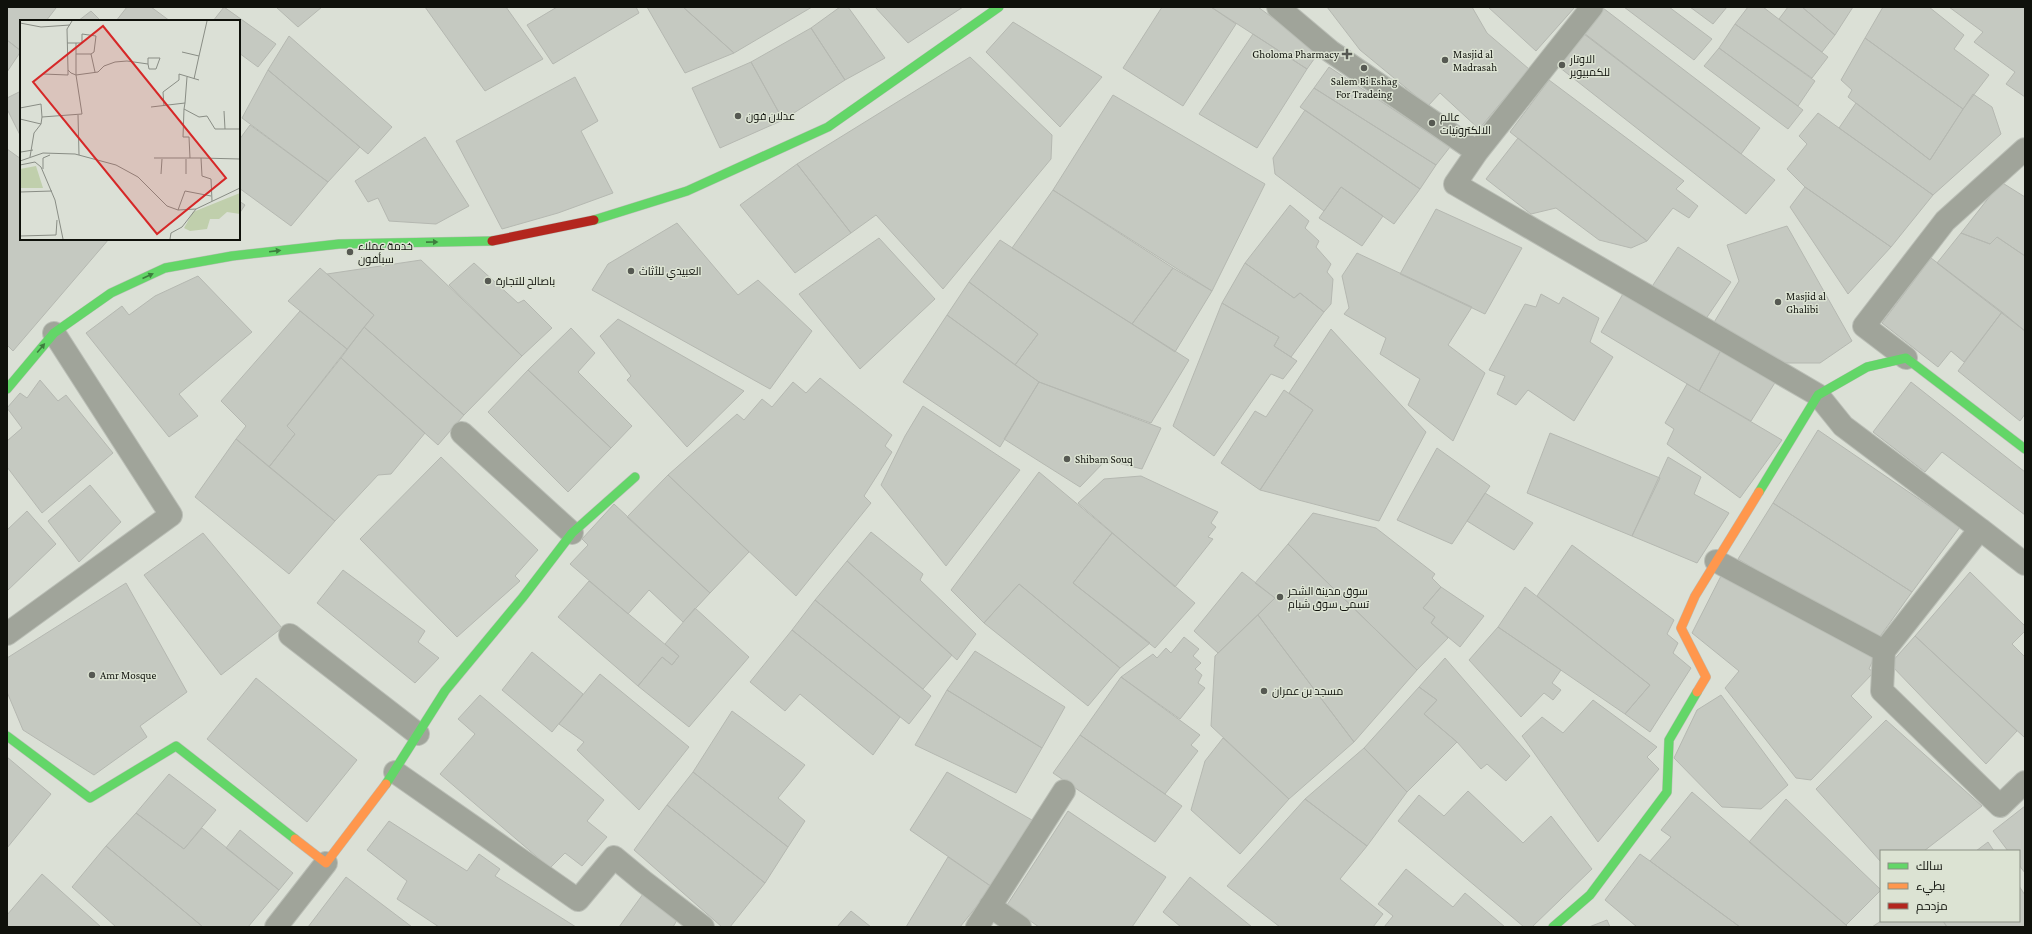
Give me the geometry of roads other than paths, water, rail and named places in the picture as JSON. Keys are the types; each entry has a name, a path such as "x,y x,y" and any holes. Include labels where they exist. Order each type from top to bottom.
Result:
{"street":[{"path":"7,389 54,333 111,293 165,268 232,256 339,244 493,241 586,222 687,191 828,127 999,7"},
{"path":"1278,7 1330,51 1477,152"},
{"path":"1592,7 1477,152 1455,184 1818,395 1843,426 2025,564"},
{"path":"2025,149 1945,221 1864,326 2025,449"},
{"path":"7,634 170,515 54,333"},
{"path":"1553,927 1590,895 1667,792 1669,740 1706,677 1681,628 1695,596 1818,395 1867,367 1906,358"},
{"path":"7,380 24,368"},
{"path":"462,433 572,533"},
{"path":"276,927 395,772 445,691 523,597 572,533 635,477"},
{"path":"1980,529 1884,651 1882,691 2000,806 2025,782"},
{"path":"1716,561 1884,651"},
{"path":"290,634 418,734"},
{"path":"7,736 90,798 176,746 326,863"},
{"path":"395,772 578,900 614,857 643,882 703,927"},
{"path":"977,927 1064,791"},
{"path":"990,906 1020,927"}],"place":[{"name":"Gholoma Pharmacy","path":"1347,54"},
{"name":"Masjid al Madrasah","path":"1445,60"},
{"name":"الاوتار للكمبيوير","path":"1562,65"},
{"name":"Salem Bi Eshag For Tradeing","path":"1364,68"},
{"name":"عدلان فون","path":"738,116"},
{"name":"عالم الالكترونيات","path":"1432,123"},
{"name":"خدمة عملاء سبأفون","path":"350,252"},
{"name":"العبيدي للأثاث","path":"631,271"},
{"name":"باصالح للتجارة","path":"488,281"},
{"name":"Masjid al Ghalibi","path":"1778,302"},
{"name":"Shibam Souq","path":"1067,459"},
{"name":"سوق مدينة الشحر تسمى سوق شبام","path":"1280,597"},
{"name":"Amr Mosque","path":"92,675"},
{"name":"مسجد بن عمران","path":"1264,691"}]}
